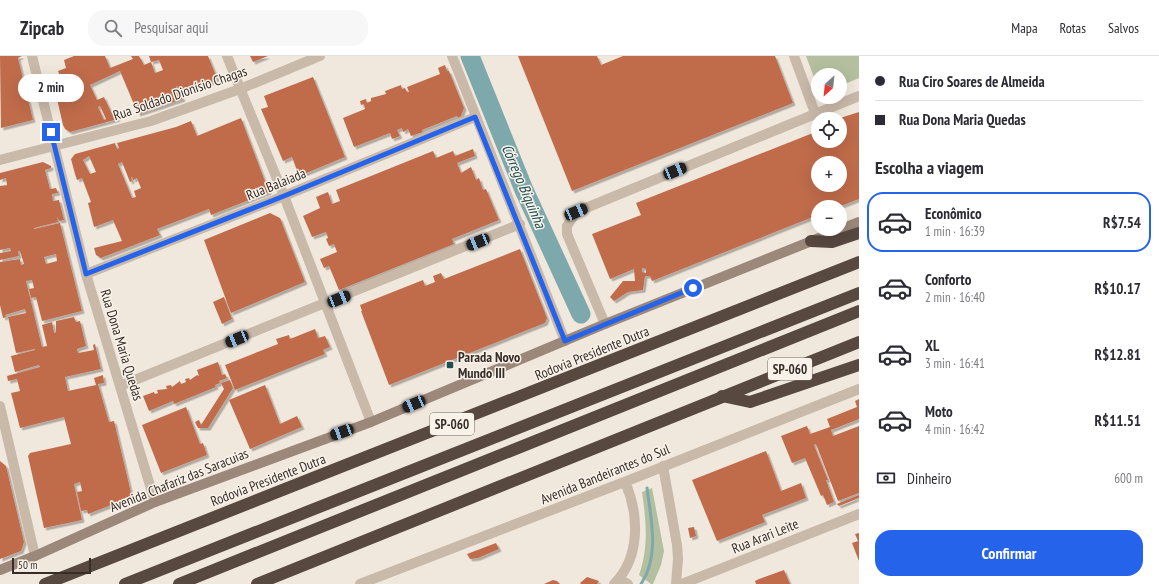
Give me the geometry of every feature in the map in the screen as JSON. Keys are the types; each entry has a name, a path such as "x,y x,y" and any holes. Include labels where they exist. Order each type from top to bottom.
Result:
{"highway":[{"path":"811,241 832,242 859,233"},
{"name":"Rodovia Presidente Dutra","path":"45,584 859,262"},
{"name":"SP-060","path":"125,584 859,293"},
{"name":"SP-060","path":"179,584 859,311"},
{"name":"SP-060","path":"257,584 859,342"},
{"path":"722,396 750,402 859,365"}],"main road":[{"name":"Avenida Chafariz das Saracuias","path":"0,570 35,556 155,502 371,422 605,324 859,222"}],"street":[{"name":"Rua Dona Maria Quedas","path":"32,56 86,274 155,502"},
{"path":"227,56 284,196 371,422"},
{"name":"Rua Soldado Dionísio Chagas","path":"0,160 151,121 240,89 320,56"},
{"path":"452,56 475,117 520,224 565,341"},
{"path":"794,56 815,112"},
{"path":"818,112 859,96"},
{"path":"605,324 567,234 567,226 576,212 811,115"},
{"name":"Rua Balaiada","path":"86,274 284,196 475,117"},
{"path":"120,386 520,224"},
{"name":"Avenida Bandeirantes do Sul","path":"360,584 625,482 662,466 859,389"},
{"path":"0,406 5,447 35,556"},
{"path":"662,466 677,545 678,558 676,584"},
{"path":"622,583 630,558 635,533 632,504 625,482"},
{"name":"Rua Arari Leite","path":"682,584 859,514"}],"green space":[{"path":"806,56 859,56 859,78 847,83 847,68 811,68 811,69"},
{"path":"652,488 664,551 661,565 653,584 651,584 639,575 644,554 646,534 642,492"}],"building":[{"path":"0,56 22,56 18,58 33,120 1,128"},
{"path":"74,56 105,56 110,68 133,59 131,56 139,56 144,65 151,62 149,56 208,56 217,78 215,81 180,94 183,99 138,114 120,71 90,85 97,100 104,97 112,114 115,113 118,119 70,132 65,129 63,125 57,99 67,94 58,71 66,68 64,60","holes":["159,60 163,70 155,73 151,62","100,106 106,119 104,120 98,107"]},
{"path":"250,56 268,56 253,62"},
{"path":"518,56 597,56 601,65 623,56 775,56 793,103 572,191"},
{"path":"445,65 447,71 449,71 464,108 461,116 458,118 457,116 422,130 423,132 411,136 408,129 403,132 402,128 397,130 400,136 392,139 390,133 354,147 343,118 365,109 364,104 361,105 360,101 366,99 367,103 371,101 371,98 386,94 385,91 401,85 402,89 405,88 407,92 409,92 407,87 440,74 438,68"},
{"path":"313,77 345,157 299,176 292,157 283,161 261,109 268,107 264,96"},
{"path":"859,112 859,199 847,204 847,200 811,200 811,218 652,281 650,276 645,276 643,290 628,292 614,301 610,297 623,281 635,281 634,269 610,279 592,234 641,215 636,203 811,134 811,148 847,148 847,116","holes":["642,268 646,269 646,273 642,272"]},
{"path":"241,118 269,192 211,215 209,209 157,229 160,235 101,258 96,255 94,248 122,241 113,220 94,227 88,203 91,202 82,178 77,180 71,159 75,154 115,143 117,149 119,148 117,143 176,127 191,121 197,136","holes":["89,156 96,172 90,174 83,160","122,162 130,182 132,181 131,177 133,180 137,178 141,188 134,191 136,197 132,198 118,164"]},
{"path":"473,149 475,156 457,163 461,173 471,167 476,180 479,178 483,190 486,189 499,220 452,239 454,244 339,290 329,266 324,268 320,259 337,252 334,244 329,246 326,239 328,238 326,232 312,237 303,216 320,208 316,197 328,192 332,204 340,201 336,190 433,151 436,158 453,151 455,156"},
{"path":"43,162 51,166 51,168 45,170 50,189 56,188 58,193 52,194 53,201 59,200 64,220 59,221 57,216 58,222 34,229 60,223 82,311 42,321 36,297 31,298 29,289 34,288 32,280 26,281 42,347 47,346 42,325 52,322 54,333 56,332 56,321 74,317 76,322 80,321 86,346 77,349 78,353 94,350 93,345 95,344 101,369 65,377 68,391 96,385 94,378 103,375 104,383 98,384 109,422 114,421 132,497 88,514 87,510 81,511 77,492 82,491 80,482 74,484 82,520 44,528 28,456 30,453 71,444 64,417 20,428 11,393 20,391 17,379 8,381 7,376 40,367 39,365 15,372 11,356 35,349 16,353 8,317 26,313 25,309 5,315 6,317 3,318 0,305 0,262 20,259 21,265 24,264 20,251 18,251 19,256 0,260 0,253 11,251 10,248 0,250 0,186 7,185 6,178 0,180 0,173","holes":["56,254 57,261 46,264 44,257"]},
{"path":"270,213 280,218 305,282 231,313 204,240"},
{"path":"520,249 547,318 545,323 389,385 360,305 423,280 425,286 435,282 433,276 441,273 444,279"},
{"path":"224,297 232,319 222,324 213,302"},
{"path":"315,329 318,338 325,336 330,347 323,350 325,354 235,390 225,365 278,344 276,339 289,335 290,339"},
{"path":"218,362 222,375 225,374 227,378 219,381 220,383 215,385 216,387 174,404 173,401 149,411 143,396 154,392 155,394 158,393 157,390 167,389 166,386 171,385 172,387 180,381 181,384 186,382 185,379 189,378 190,380 197,375 199,376 197,370"},
{"path":"230,380 233,388 208,428 198,428 195,422 199,420 201,425 224,389 221,383"},
{"path":"265,385 280,424 297,416 302,427 250,449 229,400"},
{"path":"859,399 859,419 831,430 833,436 859,426 859,493 838,501 816,444 814,445 828,480 826,480 834,502 827,505 823,495 821,496 805,458 792,463 781,436 807,426 810,434 830,427 827,419 857,407 855,401"},
{"path":"186,407 200,444 203,443 207,455 161,473 142,425"},
{"path":"766,451 781,491 801,483 806,498 762,515 765,522 717,541 692,480"},
{"path":"0,461 6,466 24,542 21,551 0,559"},
{"path":"859,495 859,498 839,506 837,504"},
{"path":"694,527 696,536 690,538 688,528"},
{"path":"859,533 859,561 852,543 858,541 855,534"},
{"path":"496,543 499,549 478,558 470,559 467,554"},
{"path":"784,570 790,584 756,584 755,581 759,579"},
{"path":"587,577 599,581 597,584 580,583"},
{"path":"553,580 560,584 544,584"}],"waterway":[{"name":"Córrego Biquinha","path":"470,56 524,190 581,314"},
{"name":"Córrego Biquinha","path":"641,584 651,562 653,537 647,488"}],"place":[{"name":"Parada Novo Mundo III","path":"450,365"}],"route":[{"path":"51,132 86,274 284,196 475,117 520,224 565,341 693,288"}]}
